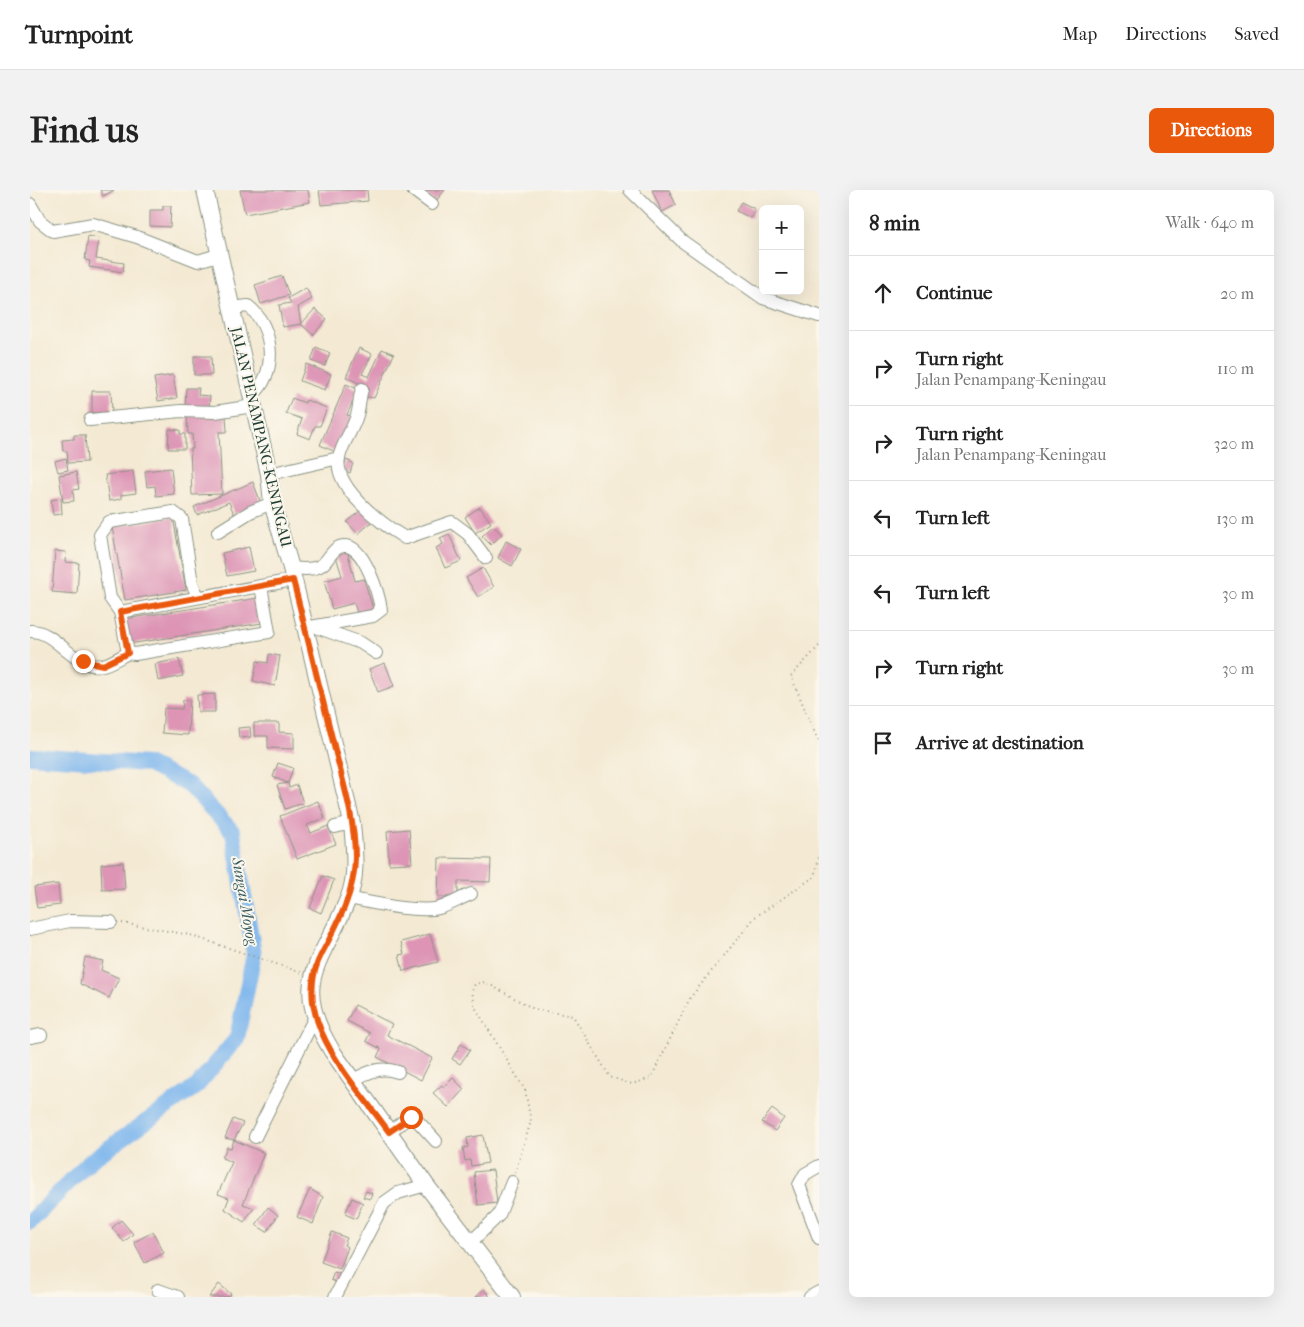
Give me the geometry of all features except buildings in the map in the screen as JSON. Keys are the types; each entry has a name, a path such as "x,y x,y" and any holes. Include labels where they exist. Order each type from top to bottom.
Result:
{"main road":[{"name":"JALAN PENAMPANG-KENINGAU","path":"205,190 218,255 232,308 269,474 272,503 292,574 311,628 352,823 355,857 349,898 316,962 312,977 311,1001 315,1017 320,1032 352,1080 426,1184 512,1297"}],"street":[{"path":"413,190 432,204"},
{"path":"630,190 682,241 763,298 819,316"},
{"path":"30,204 40,221 53,231 93,224 137,237 198,261 218,255"},
{"path":"90,420 181,411 215,412 252,401 265,382 270,346 258,313 248,306 232,308"},
{"path":"362,389 358,401 358,414 339,458 339,470 343,482 364,507 393,531 405,538 452,522 468,534 486,558"},
{"path":"269,474 339,458"},
{"path":"218,532 262,506 272,503"},
{"path":"128,653 120,612 110,598 100,535 109,522 172,512 182,519 192,583 198,597"},
{"path":"120,612 260,586 323,564 334,549 344,546 350,547 360,557 374,579 381,610 373,616 311,628"},
{"path":"30,630 44,634 90,664 103,665 128,653 135,654 268,632 260,586"},
{"path":"311,628 362,643 376,652"},
{"path":"335,827 352,823"},
{"path":"349,898 385,906 439,908 472,894"},
{"path":"30,929 70,921 111,922"},
{"path":"255,1138 315,1017"},
{"path":"352,1080 375,1069 385,1068 398,1072"},
{"path":"389,1132 408,1118 414,1117 436,1141"},
{"path":"819,1166 805,1174 799,1185 819,1238"},
{"path":"471,1242 499,1215 512,1182"},
{"path":"335,1297 384,1203 398,1193 426,1184"},
{"path":"158,1290 178,1297"},
{"path":"810,1297 819,1292"}],"path":[{"path":"819,646 790,676 819,743"},
{"path":"512,1182 531,1121 525,1090 475,1007 472,991 474,984 485,982 534,1009 573,1016 610,1077 632,1084 651,1078 690,998 755,917 814,877 819,857"},
{"path":"111,922 190,935 312,977"}],"waterway":[{"name":"Sungai Moyog","path":"30,756 147,764 189,785 233,832 254,954 237,1038 197,1086 90,1161 30,1222"}],"route":[{"path":"83,661 90,664 103,665 128,653 120,612 293,580 347,798 352,823 355,857 349,898 316,962 310,988 311,1001 320,1032 389,1132 411,1117"}]}
